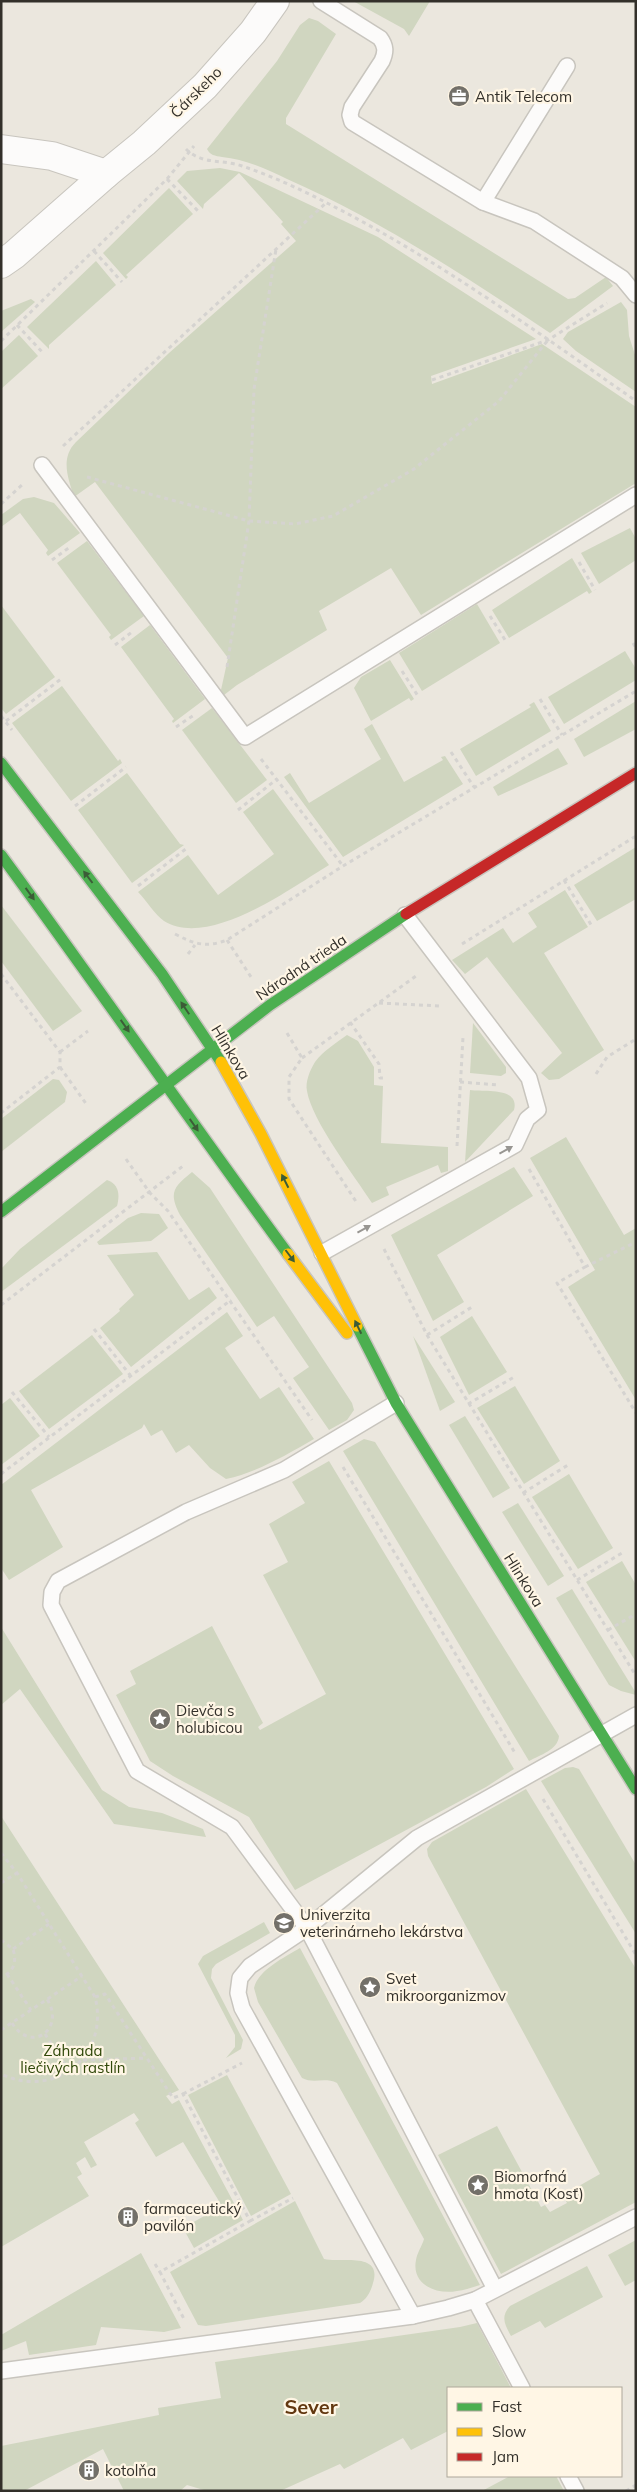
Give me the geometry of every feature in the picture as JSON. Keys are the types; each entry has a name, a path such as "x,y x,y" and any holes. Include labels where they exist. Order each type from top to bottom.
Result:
{"main road":[{"name":"Hlinkova","path":"1,763 162,974 212,1048 252,1118 322,1253 396,1403 636,1789"},
{"name":"Národná trieda","path":"1,1212 270,1005 405,915 636,772"},
{"name":"Hlinkova","path":"1,855 102,992 209,1146 387,1386"}],"street":[{"name":"Čárskeho","path":"1,264 14,255 161,127 205,86 253,32 275,1"},
{"path":"1,149 52,156 106,174"}],"lane":[{"path":"321,1 380,38 385,45 382,61 352,107 350,115 352,122 483,202 534,221 622,278 636,295"},
{"path":"483,202 567,66"},
{"path":"42,465 244,736 636,495"},
{"path":"322,1253 515,1145 527,1119 538,1110 529,1078 470,1007 405,915"},
{"path":"396,1403 284,1470 186,1512 58,1581 52,1592 51,1605 137,1770 232,1828 307,1928 495,2289"},
{"path":"413,2316 242,2008 238,1993 240,1978 250,1966 307,1928 417,1838 636,1715"},
{"path":"1,2371 413,2316 475,2300 636,2217"},
{"path":"475,2300 521,2387"},
{"path":"569,2477 576,2491"}],"path":[{"path":"161,127 198,159 236,164 253,170 327,202 383,232 548,340 636,401"},
{"path":"1,341 167,179 195,145"},
{"path":"167,179 199,212"},
{"path":"42,465 327,202"},
{"path":"220,704 230,657 249,521 254,389 276,249"},
{"path":"94,251 122,282"},
{"path":"432,380 548,340 610,301"},
{"path":"17,325 44,354"},
{"path":"42,465 249,521 295,524 333,516 414,470 499,401 548,340"},
{"path":"633,643 636,648"},
{"path":"6,721 61,680"},
{"path":"172,932 195,944 215,945 252,926 343,866 636,691"},
{"path":"540,699 562,735"},
{"path":"1,716 18,737"},
{"path":"244,736 343,866"},
{"path":"451,752 474,787"},
{"path":"71,809 126,767"},
{"path":"238,810 277,780"},
{"path":"302,1058 438,960 636,836"},
{"path":"133,890 187,848"},
{"path":"564,880 593,928"},
{"path":"1,974 60,1052 60,1067 1,1112"},
{"path":"378,1003 470,1007 460,1082 456,1178"},
{"path":"350,1022 379,1064 380,1078 384,1078"},
{"path":"596,1074 606,1057 636,1040"},
{"path":"460,1082 532,1088"},
{"path":"289,1099 372,1225 427,1335 636,1676"},
{"path":"515,1145 585,1266"},
{"path":"1,1305 150,1193 168,1211 231,1300 328,1444 636,1955"},
{"path":"636,1242 585,1266 556,1283 636,1413"},
{"path":"1,1474 231,1300"},
{"path":"427,1335 472,1307"},
{"path":"94,1329 130,1375"},
{"path":"468,1404 514,1377"},
{"path":"12,1392 49,1438"},
{"path":"523,1493 568,1465"},
{"path":"577,1580 622,1553"},
{"path":"608,1630 636,1614"},
{"path":"1,1853 17,1873 82,1976 95,1997 98,2007 94,2040 82,2060 69,2071 52,2079 32,2082 21,2081 1,2074"},
{"path":"1,1883 17,1873"},
{"path":"13,1949 49,1924"},
{"path":"1,1940 13,1949 14,1965 7,1974 1,1977"},
{"path":"7,1974 31,2010"},
{"path":"1,2030 82,1976"},
{"path":"95,1997 105,1994 173,2098 266,2051"},
{"path":"12,2023 25,2036 35,2038 45,2034 53,2019 52,2008 47,1999"},
{"path":"45,2034 69,2071"},
{"path":"82,2060 147,2058"},
{"path":"183,2094 250,2221"},
{"path":"160,2272 293,2198"},
{"path":"155,2264 198,2345"},
{"path":"626,2491 636,2486"}],"green space":[{"path":"353,1 430,1 409,36 404,29"},
{"path":"309,18 318,21 336,34 286,118 286,124 568,299 575,298 606,277 613,286 550,333 422,250 355,212 263,168 239,160 215,156 210,153 207,149 277,61 300,25"},
{"path":"220,168 240,172 378,237 536,339 431,376 432,384 542,344 636,407 636,483 421,615 391,568 319,611 327,630 237,685 224,695 221,690 228,658 95,482 74,497 67,468 68,455 76,442 169,353 296,241 281,224 283,222 239,173 204,204 203,209 177,181 187,171"},
{"path":"169,188 193,214 126,275 128,277 126,279 103,253"},
{"path":"96,261 116,285 49,345 49,349 27,327"},
{"path":"31,299 35,302 1,332 1,311"},
{"path":"621,302 627,310 629,336 636,358 636,392 576,351 563,339 568,332"},
{"path":"19,335 38,356 1,389 1,352"},
{"path":"34,497 54,503 80,533 48,556 46,553 48,550 20,513 1,527 1,515 23,499"},
{"path":"630,528 636,539 636,560 599,584 581,553"},
{"path":"87,541 144,616 111,640 109,637 111,635 57,563"},
{"path":"572,558 592,592 589,594 587,591 509,638 492,610"},
{"path":"477,604 500,643 422,691 399,653"},
{"path":"1,605 55,677 6,714 1,708"},
{"path":"150,625 205,699 173,723 174,719 121,647"},
{"path":"625,651 636,669 636,680 564,724 548,697"},
{"path":"390,660 414,699 411,701 409,698 371,721 354,688 361,677"},
{"path":"62,686 118,761 120,759 122,763 71,801 12,723"},
{"path":"636,701 636,729 584,757 574,739"},
{"path":"534,702 551,731 476,776 460,749 531,707 529,705"},
{"path":"212,708 267,780 236,803 182,730"},
{"path":"372,724 404,782 443,760 441,757 445,756 463,784 343,857 284,777 290,773 309,803 381,759 364,729"},
{"path":"558,748 568,764 498,796 493,787"},
{"path":"127,773 180,844 184,845 132,883 78,810"},
{"path":"273,789 329,865 272,900 226,922 203,927 182,928 164,921 138,892 188,855 218,895 274,854 243,812"},
{"path":"636,847 636,899 597,921 574,885"},
{"path":"565,890 588,927 544,953 604,1050 559,1079 549,1080 541,1073 562,1053 487,957 465,974 452,960 503,928 513,943 537,927 528,913"},
{"path":"1,905 82,1011 53,1031 1,961"},
{"path":"473,1023 506,1067 506,1073 501,1076 470,1073"},
{"path":"347,1035 358,1041 374,1067 374,1085 383,1086 381,1143 448,1147 448,1171 441,1173 438,1165 386,1187 389,1195 372,1203 325,1132 310,1103 307,1091 308,1076 315,1062"},
{"path":"53,1079 59,1080 67,1092 65,1102 1,1152 1,1119"},
{"path":"470,1090 507,1094 512,1097 514,1110 465,1162"},
{"path":"566,1137 624,1235 636,1228 636,1400 568,1287 595,1270 530,1158"},
{"path":"514,1167 533,1196 437,1255 464,1302 433,1321 391,1235"},
{"path":"192,1172 210,1188 352,1403 354,1410 347,1420 329,1430 293,1378 309,1367 274,1316 257,1327 180,1215 174,1201 175,1190"},
{"path":"107,1180 114,1184 118,1190 117,1206 1,1292 1,1269 20,1249"},
{"path":"141,1213 159,1214 168,1228 151,1241 99,1245 97,1242 128,1218"},
{"path":"157,1252 189,1300 209,1287 217,1298 131,1367 100,1328 120,1311 119,1309 134,1295 107,1255"},
{"path":"227,1312 243,1336 225,1348 260,1399 279,1387 314,1439 261,1467 226,1479 210,1468 189,1445 176,1453 162,1430 151,1436 144,1424 142,1428 31,1490 63,1547 9,1580 1,1568 1,1485"},
{"path":"472,1316 507,1372 469,1395 440,1337"},
{"path":"92,1335 123,1374 49,1429 19,1391"},
{"path":"413,1336 455,1402 440,1411"},
{"path":"515,1386 560,1461 524,1484 477,1408"},
{"path":"10,1398 40,1436 1,1465 1,1405"},
{"path":"465,1416 510,1488 493,1498 449,1425"},
{"path":"364,1439 375,1442 559,1736 558,1741 548,1751 529,1761 343,1451"},
{"path":"329,1461 514,1769 486,1787 295,1890 249,1817 173,1776 150,1761 116,1695 136,1684 130,1671 212,1626 263,1723 258,1727 260,1730 326,1694 263,1575 288,1562 269,1524 305,1503 292,1482"},
{"path":"569,1474 613,1548 578,1569 532,1497"},
{"path":"518,1503 564,1576 548,1586 502,1512"},
{"path":"622,1561 636,1585 636,1662 586,1582"},
{"path":"572,1589 636,1695 609,1685 556,1598"},
{"path":"1,1627 102,1790 129,1807 162,1813 203,1829 206,1837 114,1824 20,1689 1,1705"},
{"path":"573,1767 579,1769 636,1865 636,1934 541,1781 565,1768"},
{"path":"526,1789 636,1969 636,2202 501,2274 438,2155 497,2126 541,2207 545,2205 550,2212 567,2203 563,2195 600,2174 428,1856 427,1849 432,1842"},
{"name":"Záhrada liečivých rastlín","path":"1,1816 179,2090 166,2096 172,2104 179,2100 243,2220 194,2248 183,2228 222,2206 183,2142 156,2157 135,2123 139,2120 134,2113 84,2142 97,2165 91,2168 85,2157 76,2163 82,2174 77,2177 89,2196 1,2247"},
{"path":"264,1922 270,1933 216,1964 212,1969 211,1978 243,2040 241,2049 226,2058 235,2047 235,2035 198,1964 203,1956"},
{"path":"300,1948 480,2285 449,2292 434,2290 417,2276 416,2260 424,2239 337,2083 302,2078 258,2002 254,1988 261,1975 280,1960"},
{"path":"227,2075 291,2194 251,2216 188,2095"},
{"path":"295,2201 324,2259 358,2260 372,2266 374,2273 373,2283 367,2297 360,2303 206,2326 198,2325 170,2272"},
{"path":"636,2240 636,2280 625,2286 608,2255"},
{"path":"141,2253 181,2328 164,2332 101,2327 96,2345 29,2355 26,2341 1,2351 1,2335"},
{"path":"587,2266 603,2297 545,2328 540,2321 511,2336 505,2325 504,2317 510,2306"},
{"path":"477,2323 510,2387 447,2387 447,2432 411,2450 403,2438 344,2469 340,2464 280,2491 207,2491 187,2485 180,2491 124,2491 103,2449 24,2491 1,2491 1,2446 159,2415 158,2408 221,2398 215,2362"},
{"path":"508,2477 557,2477 564,2491 482,2491"}],"traffic: fast":[{"path":"1,763 162,974 221,1062"},
{"path":"1,855 288,1254"},
{"path":"1,1212 270,1005 406,914"},
{"path":"357,1326 396,1403 636,1789"}],"traffic: slow":[{"path":"221,1062 261,1134 357,1326"},
{"path":"288,1254 347,1333"}],"traffic: jam":[{"path":"406,914 636,773"}],"place":[{"name":"Antik Telecom","path":"459,96"},
{"name":"Dievča s holubicou","path":"160,1719"},
{"name":"Univerzita veterinárneho lekárstva","path":"284,1923"},
{"name":"Svet mikroorganizmov","path":"370,1987"},
{"name":"Biomorfná hmota (Kosť)","path":"478,2185"},
{"name":"farmaceutický pavilón","path":"128,2217"},
{"name":"kotolňa","path":"89,2470"}],"district":[{"name":"Sever","path":"311,2406"}]}
